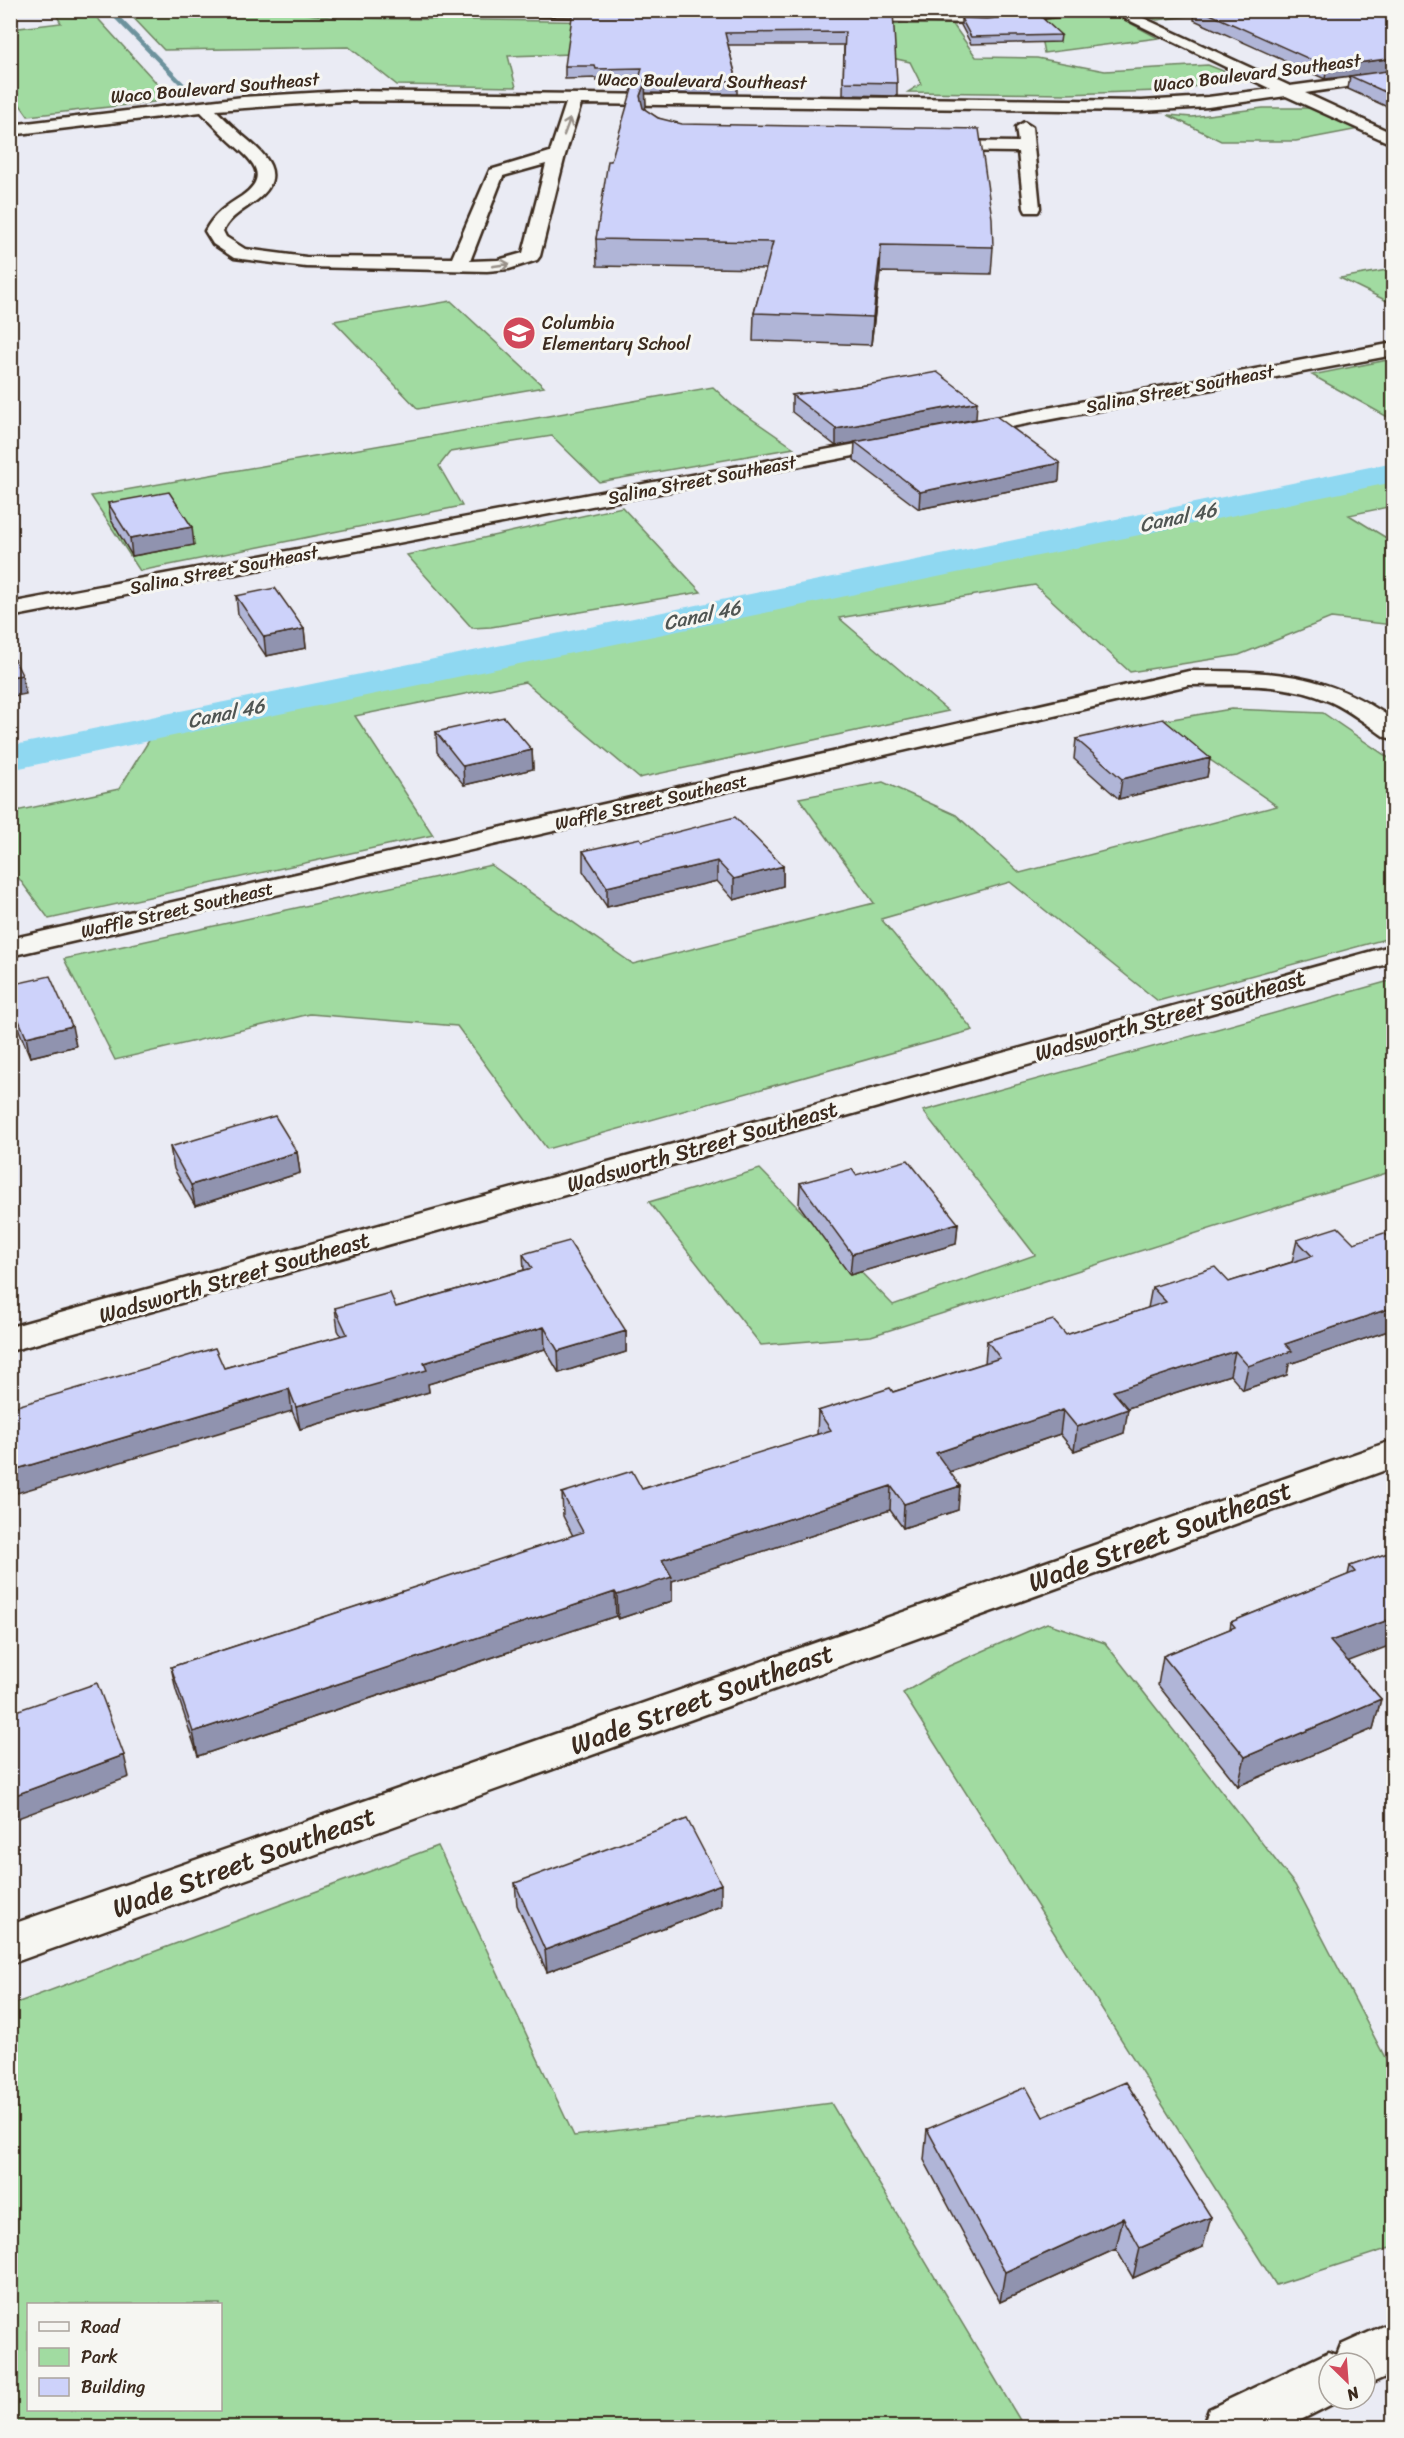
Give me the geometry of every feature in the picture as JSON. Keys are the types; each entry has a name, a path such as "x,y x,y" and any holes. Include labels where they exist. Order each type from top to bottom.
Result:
{"street":[{"path":"469,10 633,13"},
{"path":"833,16 986,19 1079,10"},
{"path":"1114,10 1394,140"},
{"name":"Waco Boulevard Southeast","path":"16,129 204,106 343,96 575,99 655,107 1022,104 1142,106 1208,102 1394,76"},
{"path":"204,106 258,158 265,172 263,186 253,196 224,213 216,223 214,231 219,240 240,254 306,262 497,267 531,256 557,155 575,99"},
{"path":"1022,104 1032,208"},
{"path":"10,115 16,129"},
{"path":"922,146 1026,147"},
{"path":"442,265 457,263 462,258 496,173 517,166 541,162 557,155"},
{"name":"Salina Street Southeast","path":"10,610 1394,349"},
{"name":"Waffle Street Southeast","path":"10,948 1189,678 1246,678 1293,682 1333,694 1370,714 1394,732"},
{"name":"Wadsworth Street Southeast","path":"10,1339 1394,953"},
{"name":"Wade Street Southeast","path":"10,1945 1394,1453"},
{"path":"1377,2354 1394,2346"},
{"path":"1228,2427 1317,2384"}],"green space":[{"path":"279,10 338,18 616,22 606,53 508,56 516,87 397,85 349,47 164,50 127,11"},
{"path":"54,11 91,11 163,90 154,102 28,116 11,92 11,29 61,23"},
{"path":"1131,11 1231,11 1157,20"},
{"path":"1085,14 1119,17 1158,38 1044,53 1042,43 1014,23"},
{"path":"952,23 976,57 1037,58 1105,71 1208,65 1246,80 1159,91 1066,94 908,92 921,84 910,62 883,56 875,25"},
{"path":"1263,108 1310,108 1359,129 1296,141 1221,141 1168,115 1192,117"},
{"path":"1393,269 1393,304 1340,278"},
{"path":"451,301 544,387 418,409 334,321"},
{"path":"1393,359 1393,420 1312,375"},
{"path":"713,387 733,406 794,448 599,482 552,436 450,452 439,466 462,506 140,571 91,496"},
{"path":"1393,477 1393,506 1349,515 1393,542 1393,625 1331,618 1239,655 1130,672 1035,585 839,618 948,711 639,778 525,682 355,716 433,835 49,919 11,868 11,812 119,789 153,734"},
{"path":"622,507 701,592 491,627 472,628 407,555"},
{"path":"1231,709 1323,713 1393,761 1393,937 1158,1001 1010,882 881,919 973,1030 547,1149 457,1026 310,1014 115,1060 64,959 491,865 633,964 874,903 799,798 883,782 956,815 1020,873 1277,806 1155,722"},
{"path":"1393,980 1393,1171 871,1336 761,1345 649,1202 760,1169 893,1305 1035,1255 923,1111"},
{"path":"1047,1623 1105,1643 1295,1885 1393,2073 1393,2247 1276,2285 903,1693 949,1666"},
{"path":"438,1846 574,2136 831,2103 1024,2427 11,2427 11,2005"}],"building":[{"path":"573,10 893,11 897,83 843,82 845,32 725,33 737,81 639,80 642,68 596,69 595,66 565,66"},
{"path":"1201,10 1394,10 1394,58 1327,67"},
{"path":"1038,14 1061,35 971,37 961,18 987,19"},
{"path":"1394,70 1394,96 1350,76"},
{"path":"634,82 645,82 640,96 643,108 658,118 682,124 979,129 992,218 993,247 881,245 873,317 754,313 773,242 596,239 608,161 611,161"},
{"path":"937,372 977,402 836,429 792,395 866,385"},
{"path":"996,416 1060,463 920,492 855,442"},
{"path":"169,492 192,527 130,538 108,503"},
{"path":"275,588 304,629 264,637 236,596"},
{"path":"10,651 22,675 10,677"},
{"path":"504,717 532,750 463,766 436,732"},
{"path":"1163,719 1210,758 1122,779 1076,739"},
{"path":"735,817 783,866 734,879 717,861 607,887 583,851 640,838 642,841"},
{"path":"50,976 72,1026 26,1037 10,999 10,985"},
{"path":"275,1116 297,1152 191,1185 170,1147"},
{"path":"908,1160 958,1223 852,1254 800,1183 852,1169 856,1175"},
{"path":"1338,1227 1354,1243 1384,1233 1394,1242 1394,1307 1285,1344 1292,1351 1248,1366 1235,1351 1113,1391 1128,1409 1077,1427 1063,1410 936,1453 960,1486 904,1504 891,1486 662,1560 672,1577 617,1595 615,1592 193,1732 171,1667 583,1532 562,1493 632,1471 642,1489 831,1430 818,1411 890,1388 893,1392 1000,1358 987,1341 1053,1320 1066,1335 1166,1302 1152,1287 1215,1267 1229,1282 1312,1256 1297,1240"},
{"path":"569,1241 626,1331 558,1351 544,1327 424,1363 427,1370 296,1407 289,1389 10,1471 10,1408 215,1348 224,1368 347,1334 335,1308 390,1293 396,1307 532,1268 523,1254"},
{"path":"1394,1551 1394,1618 1330,1641 1381,1699 1245,1757 1163,1656 1235,1627 1231,1622 1355,1572 1350,1566"},
{"path":"97,1683 124,1755 10,1797 10,1713"},
{"path":"687,1819 721,1884 545,1950 515,1883"},
{"path":"1126,2082 1211,2217 1140,2248 1123,2218 1005,2272 927,2129 1026,2087 1043,2117"}],"waterway":[{"path":"109,10 189,91"},
{"name":"Canal 46","path":"10,758 1394,472"}],"place":[{"name":"Columbia Elementary School","path":"519,333"}]}
